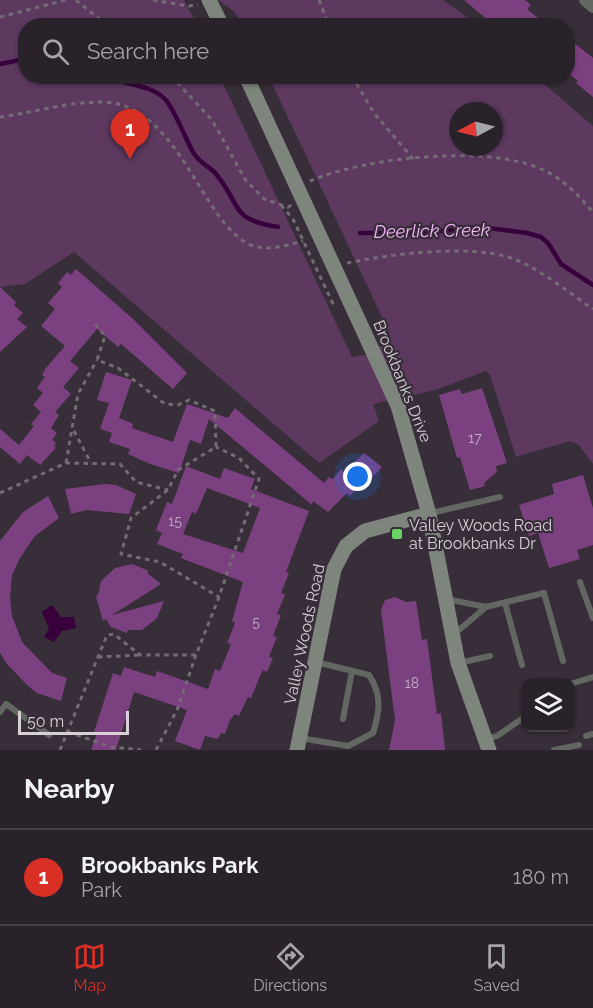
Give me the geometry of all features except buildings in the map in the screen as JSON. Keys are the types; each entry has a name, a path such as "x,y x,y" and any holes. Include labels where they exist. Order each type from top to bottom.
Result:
{"street":[{"path":"585,0 593,7"},
{"path":"210,1 218,18"},
{"name":"Brookbanks Drive","path":"250,84 398,406 414,454 429,514 458,663 487,744"},
{"name":"Valley Woods Road","path":"298,744 334,569 346,546 365,531 429,514"}],"lane":[{"path":"429,514 500,497"},
{"path":"580,582 593,618"},
{"path":"446,599 486,607 544,593 563,661"},
{"path":"505,603 522,665"},
{"path":"453,635 486,607"},
{"path":"458,663 490,656"},
{"path":"298,744 348,746 373,733 379,714 379,691 369,675 315,662"},
{"path":"343,719 352,671"},
{"path":"575,682 593,677"},
{"path":"0,712 6,704 49,735"},
{"path":"487,744 521,719"},
{"path":"555,750 579,745"}],"path":[{"path":"0,17 66,0"},
{"path":"76,0 98,18"},
{"path":"153,0 189,6 210,1"},
{"path":"319,0 326,18"},
{"path":"178,84 212,120 245,179 264,199 288,207 304,200"},
{"path":"357,84 375,113 414,160"},
{"path":"0,117 93,102 122,105 149,119 167,135 197,185 237,238 256,247 277,248 303,241"},
{"path":"310,181 349,166 444,155 507,157 538,167 568,184 593,212"},
{"path":"334,265 383,255 430,252 511,258 593,309"},
{"path":"66,463 74,431 78,394 97,360 105,336 96,324"},
{"path":"97,360 118,368 165,404 178,405 189,400 215,411 216,447"},
{"path":"74,431 91,463"},
{"path":"216,447 178,470 168,490 131,518 121,554 160,562 219,597"},
{"path":"156,750 177,710 259,479 239,458 216,447"},
{"path":"0,493 66,463 120,464 136,482 168,490"},
{"path":"60,750 107,635 114,634 140,654"},
{"path":"98,657 140,654 196,655"},
{"path":"68,732 111,747 141,750"}],"shaded area":[{"path":"0,0 184,0 193,18 18,18 18,84 223,84 352,357 372,354 390,337 389,332 272,84 544,84 593,126 593,464 579,445 570,441 516,457 490,375 486,371 435,390 373,404 379,421 319,463 74,252 25,284 0,287"},
{"path":"218,0 443,0 468,18 238,18 234,11"},
{"path":"52,605 61,617 74,617 76,628 62,631 54,642 44,637 49,629 42,612"}],"waterway":[{"name":"Deerlick Creek","path":"0,64 18,60"},
{"name":"Deerlick Creek","path":"130,84 152,90 165,99 195,155 216,174 244,215 262,224 278,227"},
{"name":"Deerlick Creek","path":"360,233 421,233 480,227 527,233 541,237 548,243 561,264 593,285"}],"place":[{"name":"Brookbanks Park","path":"130,159"},
{"name":"Valley Woods Road at Brookbanks Dr","path":"397,534"}]}
